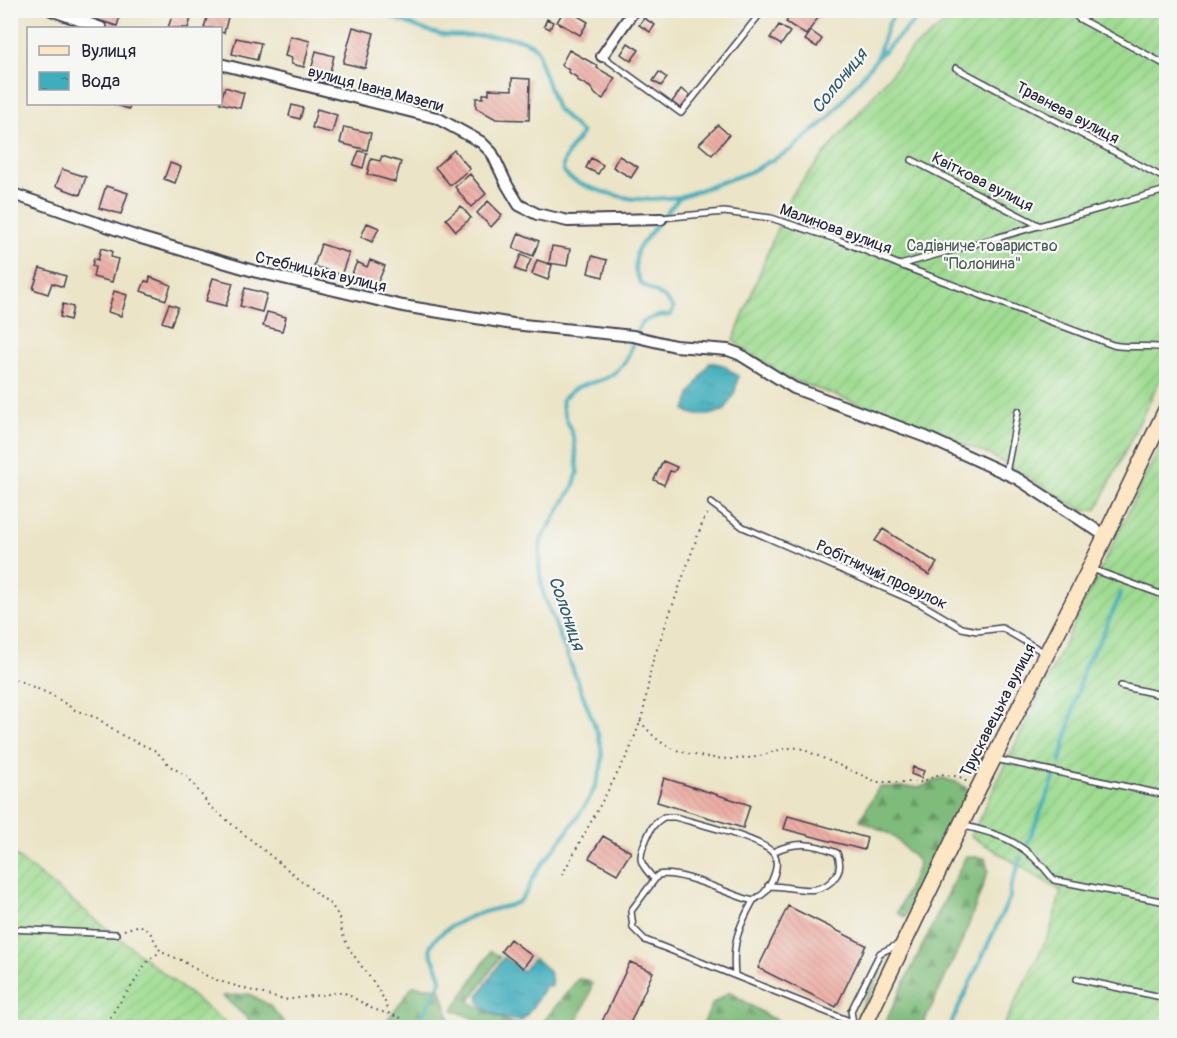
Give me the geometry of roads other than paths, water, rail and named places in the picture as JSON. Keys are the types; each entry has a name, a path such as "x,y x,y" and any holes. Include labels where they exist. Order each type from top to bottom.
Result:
{"street":[{"path":"51,10 98,27"},
{"path":"602,56 634,10"},
{"name":"вулиця Івана Мазепи","path":"222,64 437,118 481,141 492,153 519,205 537,214 568,221 661,219"},
{"name":"Стебницька вулиця","path":"10,193 162,244 256,272 403,306 513,324 633,336 675,346 728,350 739,354 794,388 926,437 1006,473 1104,535"},
{"name":"Трускавецька вулиця","path":"858,1025 904,943 993,758 1167,410"}],"lane":[{"path":"602,56 681,113 763,10"},
{"path":"1078,18 1167,65"},
{"name":"Травнева вулиця","path":"956,68 1167,180"},
{"name":"Квіткова вулиця","path":"912,160 1040,226"},
{"path":"900,266 1167,190"},
{"name":"Малинова вулиця","path":"661,219 724,212 771,218 839,240 900,266 1113,345 1128,348 1158,346 1167,348"},
{"path":"1006,473 1018,411"},
{"name":"Робітничий провулок","path":"714,506 743,527 921,604 962,628 977,631 1002,628 1046,653"},
{"path":"1090,568 1167,596"},
{"path":"1121,686 1167,696"},
{"path":"993,758 1167,795"},
{"path":"654,879 643,867 640,857 649,829 663,817 675,818 746,838 773,852 776,868 764,892 753,901 735,941 733,956 735,975"},
{"path":"961,825 992,832 1027,850 1054,880 1167,902"},
{"path":"768,886 812,890 825,886 838,873 840,860 837,853 826,848 803,844 789,844 773,852"},
{"path":"753,901 732,896 677,874 666,873 654,879 631,911 631,921 638,936 645,940 858,1025 857,1028"},
{"path":"10,929 116,934"},
{"path":"1077,979 1167,998"}],"water":[{"path":"710,362 723,365 738,376 735,392 725,410 710,415 690,413 685,410 690,395"},
{"path":"504,957 523,971 534,958 551,977 551,987 546,985 521,1021 488,1011 483,1007 478,996"}],"waterway":[{"path":"384,10 391,17 437,34 500,36 529,43 537,49 557,109 582,133 563,165 566,175 596,190 631,198 679,197"},
{"name":"Солониця","path":"416,1028 441,981 430,951 432,943 444,931 467,918 511,905 521,899 537,871 589,799 601,768 602,752 598,734 543,593 539,567 541,540 573,487 578,472 574,439 563,410 562,400 576,388 604,379 618,370 630,352 639,327 645,321 655,317 670,315 674,308 665,298 641,284 635,270 637,250 661,219 680,197 750,172 789,151 828,119 877,58 888,25 897,10"},
{"path":"878,57 926,10"},
{"path":"1060,763 1084,667 1102,636 1121,593"},
{"path":"1027,845 1056,774"},
{"path":"949,1028 1010,897 1010,889 1021,858"}],"park label":[{"name":"Садівниче товариство \"Полонина\"","path":"982,254"}]}
